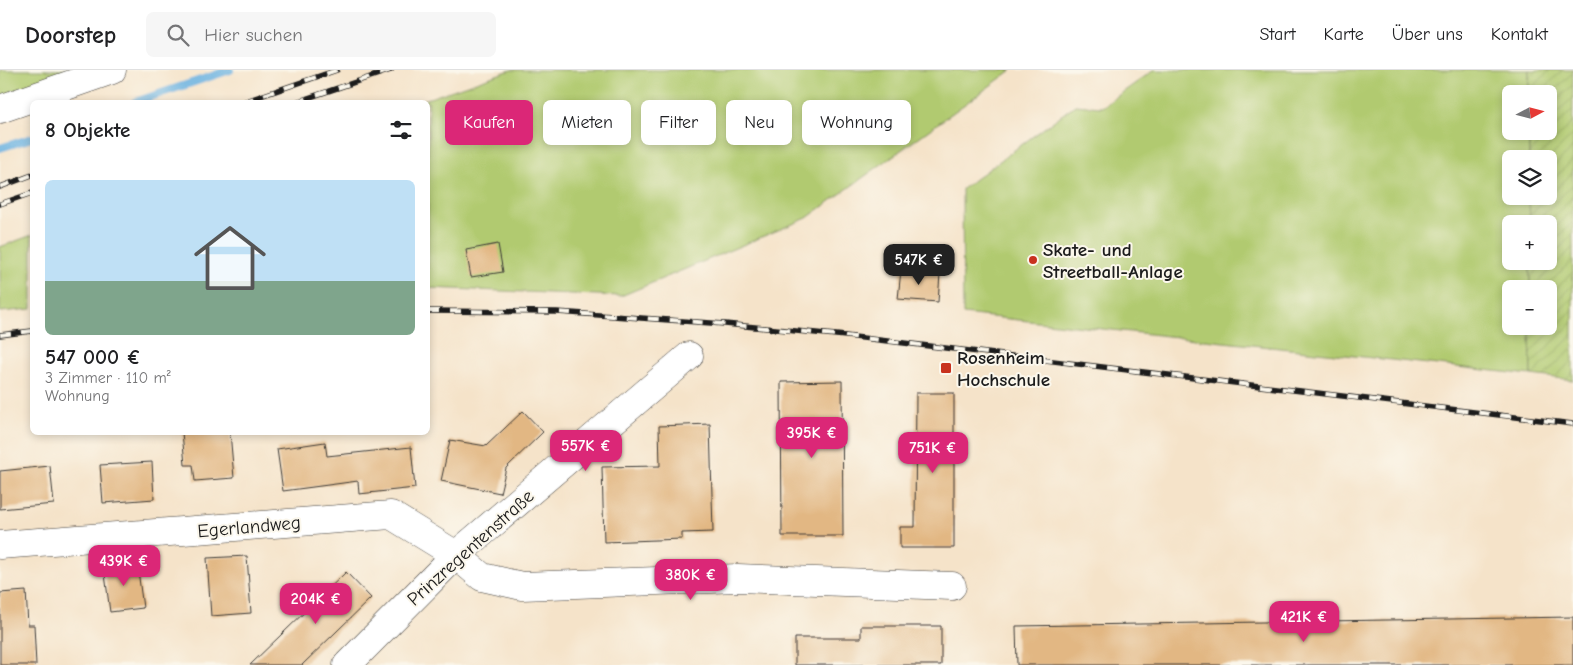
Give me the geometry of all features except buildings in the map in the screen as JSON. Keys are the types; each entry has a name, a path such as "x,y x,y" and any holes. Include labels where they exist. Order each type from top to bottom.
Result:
{"street":[{"path":"0,109 112,70"},
{"name":"Prinzregentenstraße","path":"347,665 456,555 689,356"},
{"name":"Egerlandweg","path":"0,545 391,514 456,555 482,578 522,586 738,578 952,586"}],"green space":[{"path":"0,70 112,70 0,109"},
{"path":"511,70 1012,70 911,143 911,100 802,100 802,145 908,145 807,218 621,296 430,288 430,100 424,100"},
{"path":"1154,70 1529,70 1529,85 1502,85 1502,140 1529,140 1529,150 1502,150 1502,205 1529,205 1530,215 1502,215 1502,270 1530,270 1530,280 1502,280 1502,335 1530,335 1531,375 963,314 962,189 1075,105 1102,107"},
{"path":"1529,70 1573,70 1573,380 1531,375 1530,335 1557,335 1557,280 1530,280 1530,270 1557,270 1557,215 1530,215 1529,205 1557,205 1557,150 1529,150 1529,140 1558,140 1558,85 1529,85"},
{"path":"30,236 30,309 0,312 0,247"}],"waterway":[{"path":"141,100 230,70"},
{"path":"0,148 30,139"}],"railway":[{"path":"249,100 337,70"},
{"path":"302,100 391,70"},
{"path":"0,187 30,176"},
{"path":"0,204 30,194"},
{"path":"430,311 557,312 725,324 846,336 1573,424"},
{"path":"0,335 30,331"}],"place":[{"name":"Skate- und Streetball-Anlage","path":"1033,260"},
{"name":"Rosenheim Hochschule","path":"946,368"}]}
